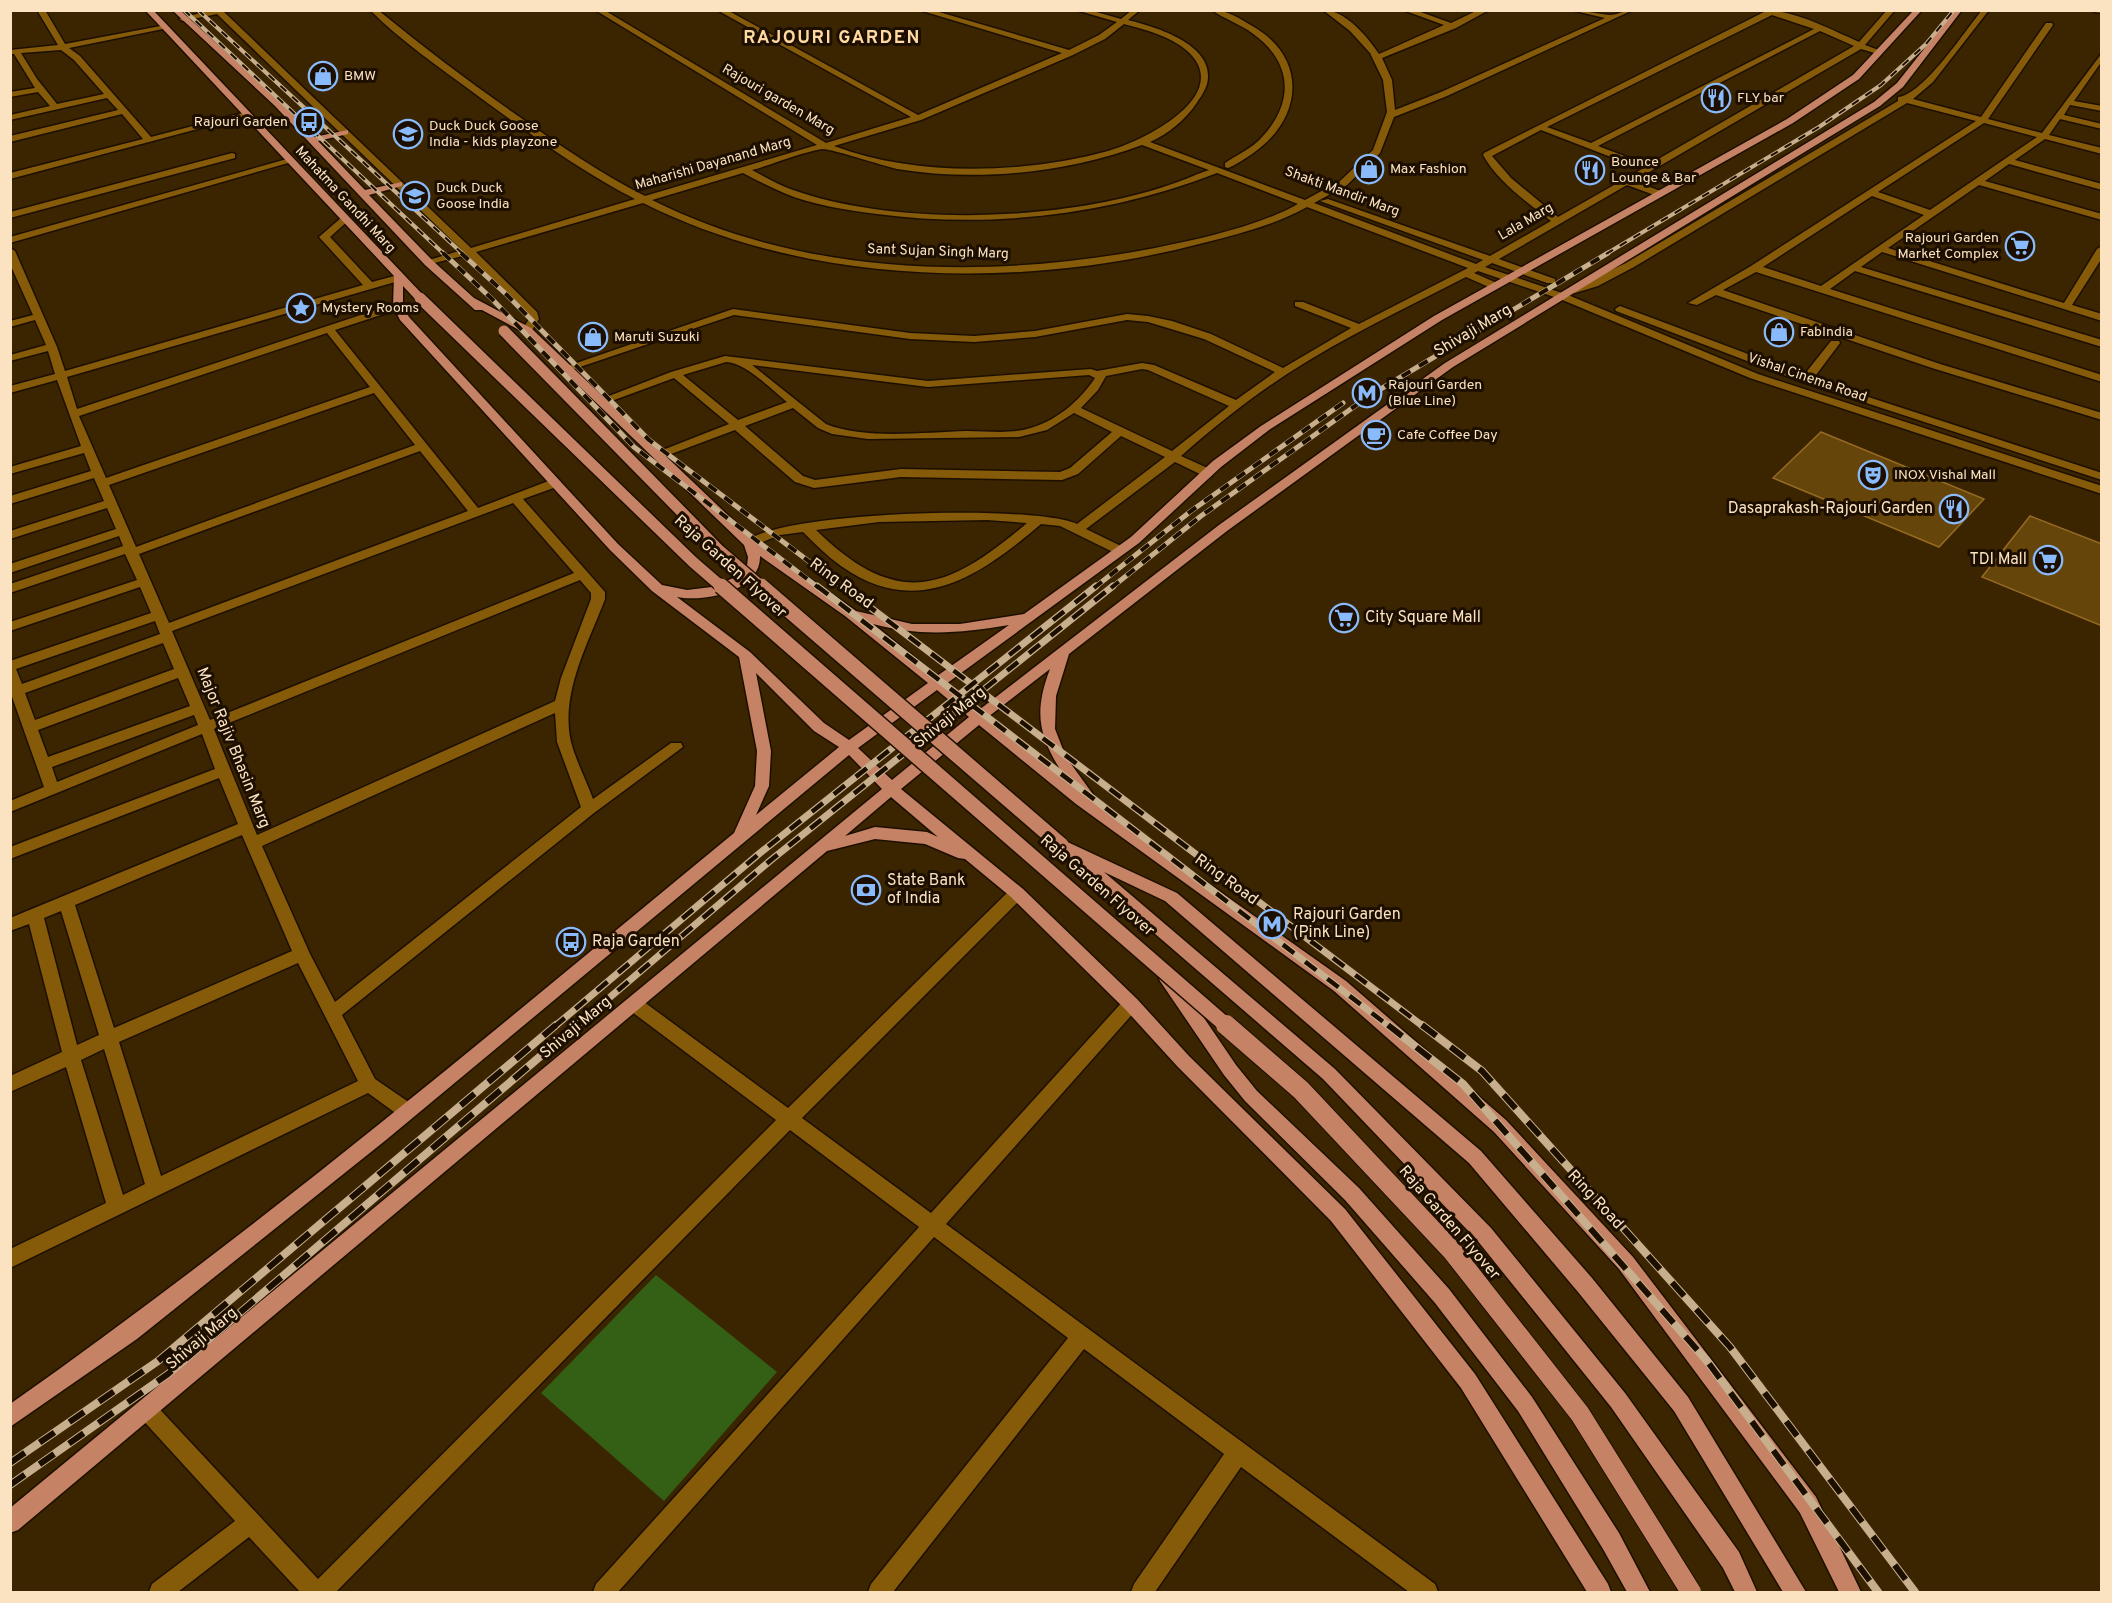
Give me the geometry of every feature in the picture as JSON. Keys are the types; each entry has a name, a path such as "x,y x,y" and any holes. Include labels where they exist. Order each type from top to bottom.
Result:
{"main road":[{"name":"Mahatma Gandhi Marg","path":"148,10 398,278"},
{"name":"Shivaji Marg","path":"10,1417 130,1332 407,1111 849,747 1135,540 1208,472 1264,428 1438,318 1790,122 1856,77 1919,10"},
{"name":"Shivaji Marg","path":"10,1522 891,789 979,717 1222,528 1449,365 1877,104 1900,85 1959,10"},
{"name":"Mahatma Gandhi Marg","path":"179,15 279,104 430,263 473,301"},
{"path":"313,140 345,132"},
{"path":"364,194 399,184"},
{"path":"398,278 398,306 404,318 614,547 657,588 745,655 819,727 849,747 891,789 1017,893 1131,1004 1183,1061 1338,1215 1468,1382 1600,1593"},
{"name":"Raja Garden Flyover","path":"398,278 693,562 1301,1090 1453,1252 1580,1414 1691,1593"},
{"name":"Raja Garden Flyover","path":"473,301 720,551 1329,1074 1484,1234 1618,1400 1731,1560 1746,1593"},
{"name":"Ring Road","path":"473,301 527,330 750,543 850,613 1099,812 1340,986 1500,1126 1626,1263 1808,1505 1850,1593"},
{"path":"657,588 687,594 707,593 730,586 743,579 753,567 754,554 750,543"},
{"path":"850,613 897,627 935,629 977,626 1029,618"},
{"path":"1063,652 1048,689 1045,725 1058,757 1099,812"},
{"path":"739,837 762,786 764,752 745,655"},
{"path":"819,850 844,840 875,833 927,838 979,862"},
{"path":"1061,845 1171,897 1475,1157 1585,1285 1682,1404 1795,1593"},
{"path":"1157,964 1230,1070 1251,1095 1360,1202 1442,1296 1525,1404 1611,1541 1639,1593"}],"street":[{"path":"41,10 63,47 77,58 147,138"},
{"path":"179,15 206,10"},
{"name":"Sant Sujan Singh Marg","path":"373,10 413,44 524,125 598,176 640,200 740,240 781,251 879,264 977,269 1029,268 1083,263 1180,246 1265,223 1305,205 1343,183 1381,145 1390,115 1389,82 1378,57 1356,32 1330,11"},
{"name":"Rajouri garden Marg","path":"598,10 825,145 897,165 930,170 968,171 1069,163 1143,142 1154,137 1191,108 1205,82 1205,69 1199,57 1174,39 1123,21 1079,10"},
{"path":"720,10 918,118"},
{"path":"922,10 1070,54"},
{"name":"Maharishi Dayanand Marg","path":"430,263 918,118 1070,54 1102,38 1137,10"},
{"name":"Maharishi Dayanand Marg","path":"1123,21 1135,19 1148,10"},
{"path":"1215,10 1255,30 1274,46 1287,64 1290,83 1289,100 1279,122 1264,140 1228,165"},
{"path":"1330,11 1340,10"},
{"path":"1406,10 1453,26"},
{"path":"1378,57 1486,10"},
{"path":"1574,10 1609,15"},
{"path":"1390,115 1609,15 1630,10"},
{"name":"Lala Marg","path":"1078,529 1283,372 1359,328 1491,260 1860,45 1892,10"},
{"path":"1570,293 1594,284 1630,265 1906,100 1930,80 1986,10"},
{"path":"179,15 219,11 535,315 527,330"},
{"path":"1557,221 1513,184 1489,160 1487,155 1768,11 1819,28 1878,54"},
{"path":"1693,303 1755,268 1983,120 2049,25"},
{"path":"13,52 63,47 163,27"},
{"path":"1590,147 1724,75 1819,28"},
{"path":"13,52 55,107"},
{"path":"1821,290 2044,136 2102,55"},
{"path":"10,95 40,89"},
{"path":"10,118 109,95"},
{"path":"1887,96 2102,151"},
{"path":"2068,102 2102,109"},
{"path":"10,139 124,111"},
{"path":"10,174 245,114"},
{"path":"10,174 245,114"},
{"path":"2058,116 2102,127"},
{"path":"1540,127 1648,168"},
{"name":"Shakti Mandir Marg","path":"1154,137 1491,260 1515,275"},
{"path":"1143,142 1305,205 1477,267 1515,275"},
{"path":"10,215 232,156"},
{"path":"10,240 290,161"},
{"path":"2008,161 2102,187"},
{"path":"742,169 761,181 795,194 850,209 897,215 958,217 1033,214 1121,203 1167,191 1217,170"},
{"path":"1626,181 1660,194"},
{"path":"1978,182 2102,217"},
{"path":"1871,194 1931,214"},
{"path":"344,220 324,237 370,286"},
{"path":"1881,249 2102,318"},
{"path":"2066,307 2102,249"},
{"name":"Major Rajiv Bhasin Marg","path":"10,251 15,272 52,346 73,414 87,448 206,727 246,827 302,954 334,1012 369,1084 407,1111"},
{"path":"1755,268 2102,379"},
{"path":"1854,268 2102,344"},
{"path":"1465,273 1495,285"},
{"name":"Vishal Cinema Road","path":"1515,275 1852,396 2102,477"},
{"path":"10,390 398,278"},
{"path":"1715,291 1936,366 2102,417"},
{"name":"Vishal Cinema Road","path":"1570,293 1754,376 1842,407 2102,490"},
{"path":"1299,303 1359,328"},
{"path":"73,414 398,306"},
{"path":"567,368 725,314 743,312 910,336 974,339 1008,337 1127,317 1143,318 1189,329 1283,372"},
{"path":"10,324 39,316"},
{"path":"328,328 476,513"},
{"path":"1806,380 1835,343"},
{"path":"10,358 52,346"},
{"path":"736,360 758,373 822,426 836,432 868,436 1019,434 1046,426 1072,408 1101,379 1097,374"},
{"path":"602,401 715,361 736,360 927,384 1097,374 1142,366 1150,367 1237,405"},
{"path":"675,374 799,479 814,484 901,473 1062,476 1074,471 1121,430"},
{"path":"10,500 100,478 376,389"},
{"path":"1842,407 1852,396"},
{"path":"658,455 795,403"},
{"path":"1072,408 1208,472"},
{"path":"10,589 130,551 423,446"},
{"path":"10,471 87,448"},
{"path":"18,690 162,628 555,483"},
{"path":"516,498 597,589 598,599 568,678 561,704 564,742 589,809"},
{"path":"10,535 111,503"},
{"path":"750,543 777,532 805,527 898,517 987,516 1063,522 1119,550"},
{"path":"805,527 853,569 900,588 926,588 956,580 978,568 1039,519"},
{"path":"10,569 122,531"},
{"path":"10,807 582,574"},
{"path":"10,627 143,582"},
{"path":"53,791 10,668 162,628"},
{"path":"32,727 182,671"},
{"path":"253,843 561,704"},
{"path":"43,765 198,708"},
{"path":"334,1012 589,809 676,747"},
{"path":"10,853 224,771"},
{"path":"10,924 246,827"},
{"path":"321,1593 788,1120 1017,893"},
{"path":"66,902 156,1188"},
{"path":"35,915 72,1058 117,1207"},
{"path":"10,1085 72,1058 110,1038 302,954"},
{"path":"634,1004 1426,1592"},
{"path":"604,1593 1131,1004"},
{"path":"10,1260 369,1084"},
{"path":"879,1593 1082,1336"},
{"path":"146,1409 315,1593"},
{"path":"1142,1593 1238,1452"},
{"path":"160,1593 250,1523"}],"green space":[{"path":"656,1275 777,1372 664,1501 541,1393"}],"building":[{"path":"1821,432 1984,499 1939,547 1773,478"},
{"name":"TDI Mall","path":"2030,516 2102,544 2102,626 1982,577"}],"railway":[{"path":"184,10 444,254"},
{"path":"198,10 463,254"},
{"path":"1606,254 1819,127 1881,85 1926,44 1954,10"},
{"path":"443,253 492,299 634,447 819,588"},
{"path":"461,253 507,295 649,440 844,588"},
{"path":"1111,588 1201,516 1369,396 1608,253"},
{"path":"1094,588 1191,511 1343,403"},
{"path":"817,586 959,695"},
{"path":"842,586 972,685"},
{"path":"972,685 1096,586"},
{"path":"981,692 1113,586"},
{"path":"959,695 972,685"},
{"path":"972,685 981,692"},
{"path":"968,702 981,692"},
{"path":"981,692 1424,1027"},
{"path":"554,1027 760,853 959,695"},
{"path":"959,695 968,702"},
{"path":"575,1027 771,860 968,702"},
{"path":"968,702 1390,1027"},
{"path":"10,1463 158,1361 556,1025"},
{"path":"10,1485 168,1374 577,1025"},
{"path":"1388,1025 1463,1084 1707,1361 1878,1592"},
{"path":"1422,1025 1482,1071 1730,1347 1915,1592"}],"place":[{"name":"BMW","path":"323,76"},
{"name":"FLY bar","path":"1716,98"},
{"name":"Rajouri Garden","path":"309,122"},
{"name":"Duck Duck Goose India - kids playzone","path":"408,134"},
{"name":"Max Fashion","path":"1369,169"},
{"name":"Bounce Lounge & Bar","path":"1590,170"},
{"name":"Duck Duck Goose India","path":"415,196"},
{"name":"Rajouri Garden Market Complex","path":"2020,246"},
{"name":"Mystery Rooms","path":"301,308"},
{"name":"FabIndia","path":"1779,332"},
{"name":"Maruti Suzuki","path":"593,337"},
{"name":"Rajouri Garden (Blue Line)","path":"1367,393"},
{"name":"Cafe Coffee Day","path":"1376,435"},
{"name":"INOX Vishal Mall","path":"1873,475"},
{"name":"Dasaprakash-Rajouri Garden","path":"1954,509"},
{"name":"TDI Mall","path":"2048,560"},
{"name":"City Square Mall","path":"1344,618"},
{"name":"State Bank of India","path":"866,890"},
{"name":"Rajouri Garden (Pink Line)","path":"1272,924"},
{"name":"Raja Garden","path":"571,942"}],"district":[{"name":"RAJOURI GARDEN","path":"832,38"}]}
